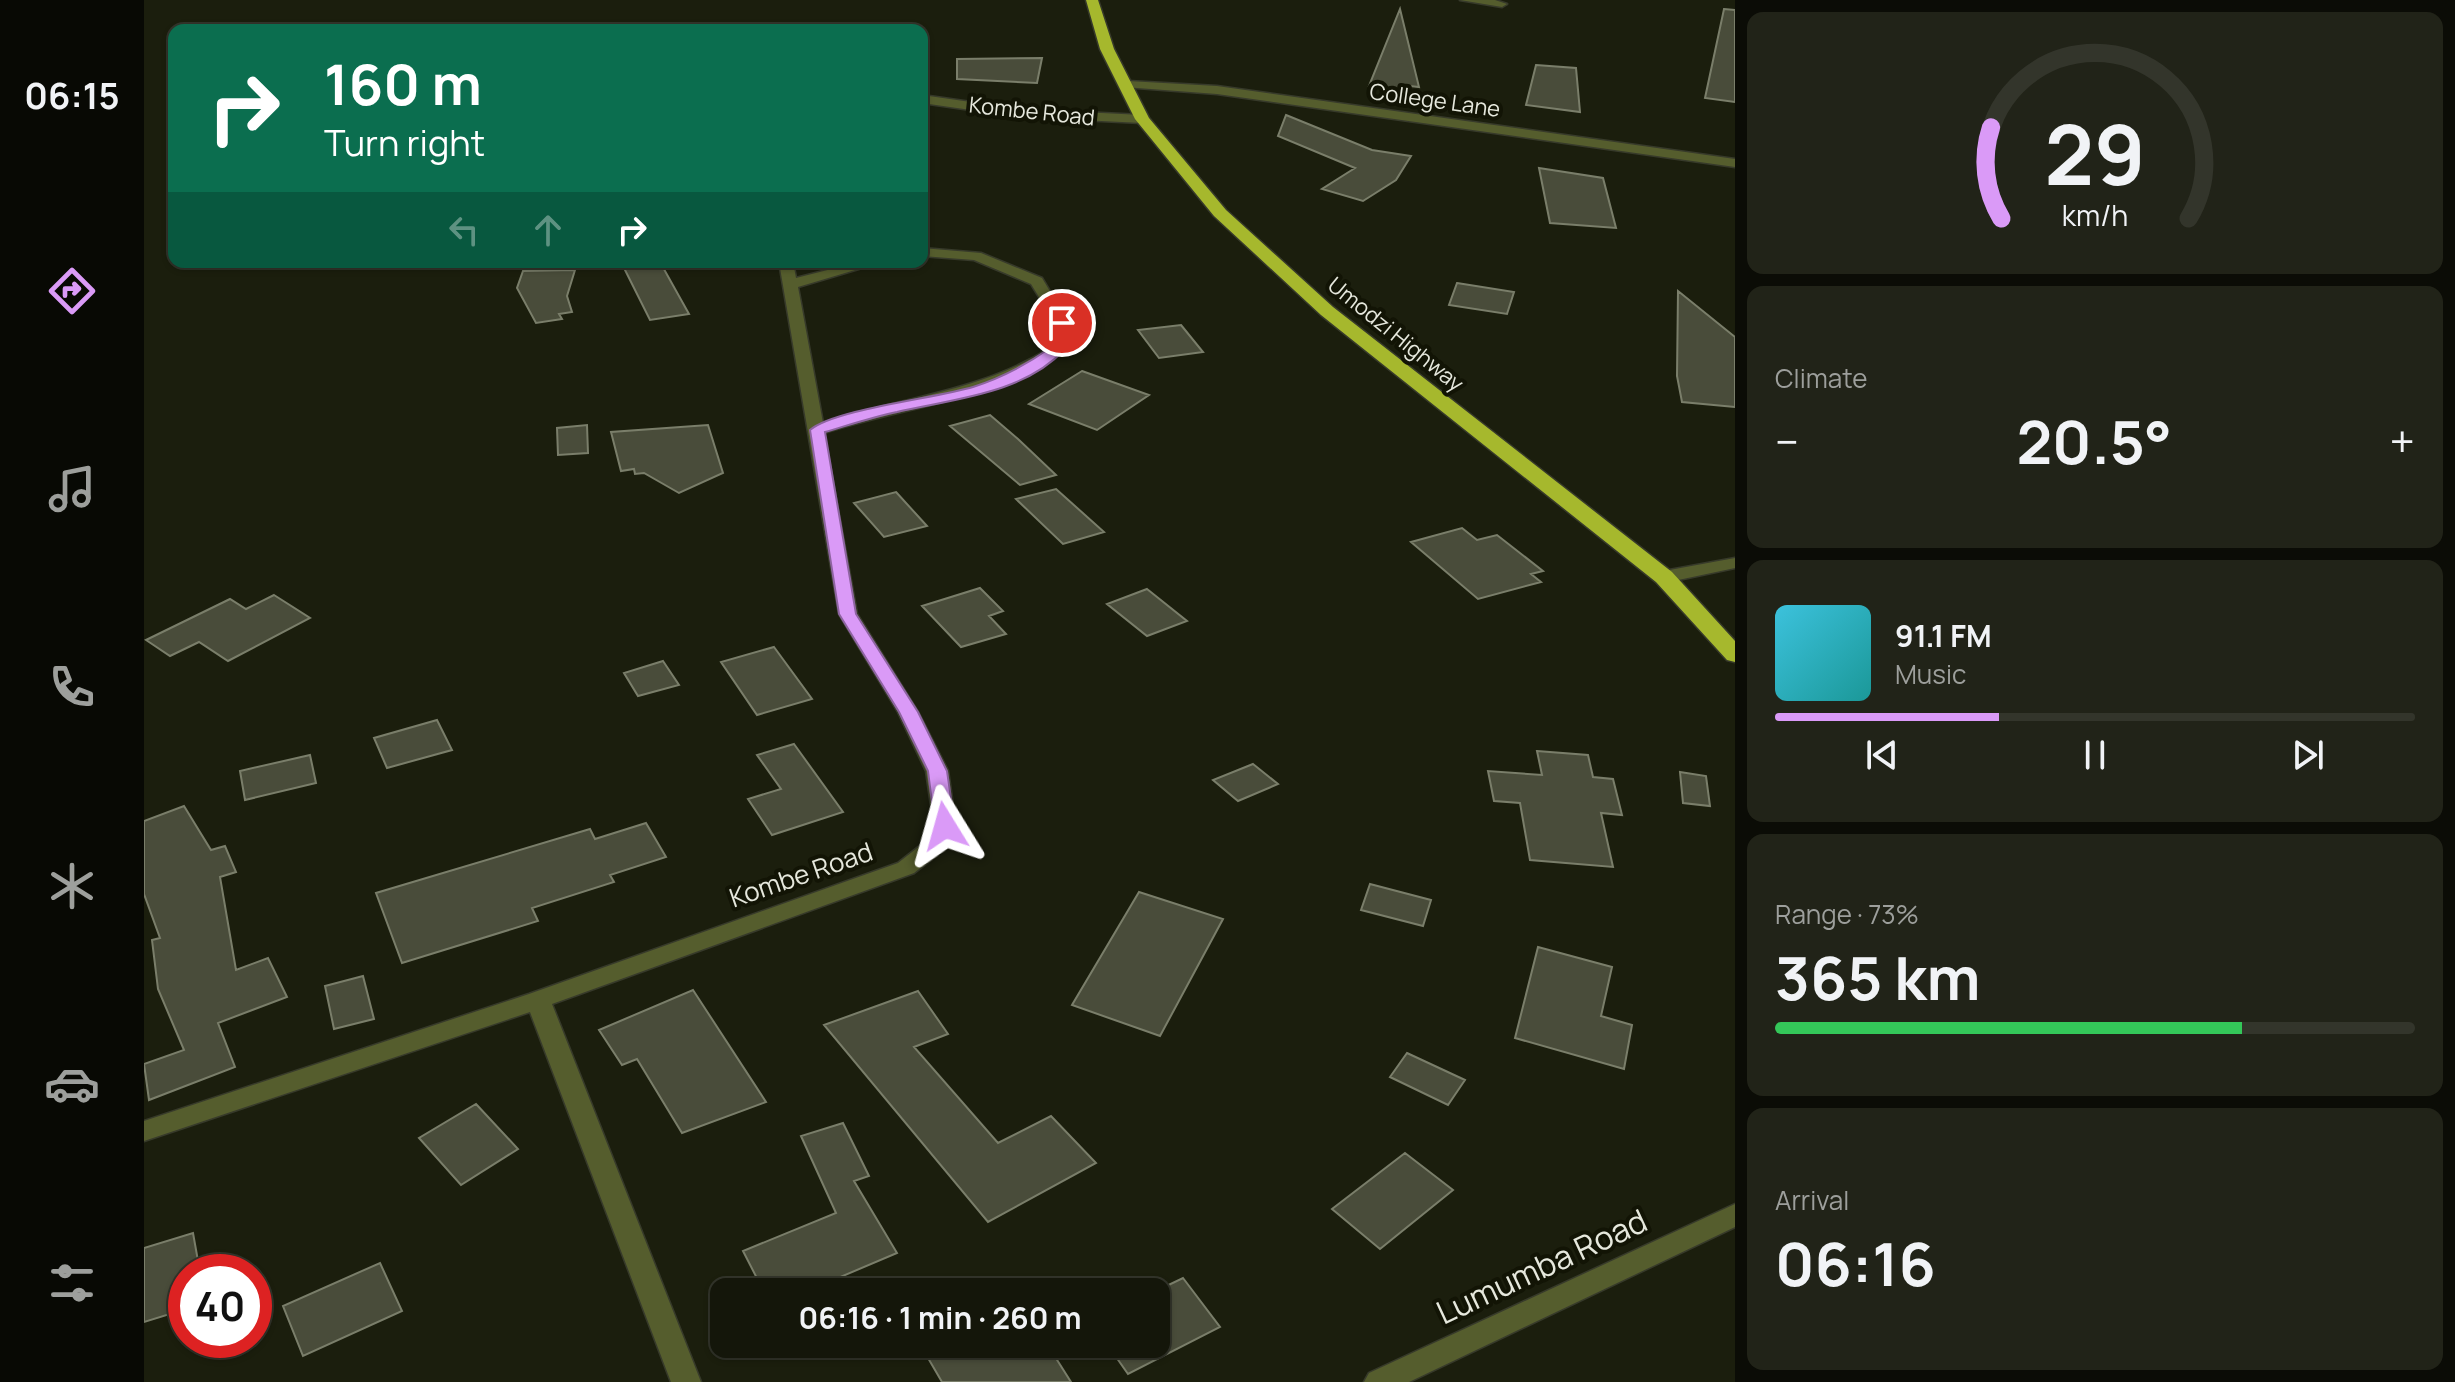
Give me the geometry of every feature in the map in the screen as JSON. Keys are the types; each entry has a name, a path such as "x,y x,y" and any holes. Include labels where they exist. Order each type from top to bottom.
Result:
{"highway":[{"name":"Umodzi Highway","path":"1092,0 1107,49 1128,85 1142,119 1220,213 1327,311 1664,577 1722,636 1735,655"}],"street":[{"path":"1465,0 1502,4"},
{"name":"College Lane","path":"1128,85 1233,92 1735,163"},
{"name":"Kombe Road","path":"928,100 1020,113 1142,119"},
{"path":"818,430 893,408 976,391 1027,371 1057,350 1062,323 1037,281 976,256 928,252"},
{"path":"789,273 828,268"},
{"name":"Kombe Road","path":"144,1131 538,1000 906,868 929,850 945,826 937,771 908,712 848,614 789,273"},
{"path":"1664,577 1735,563"},
{"path":"538,1000 686,1382"},
{"name":"Lumumba Road","path":"1379,1382 1735,1215"}],"building":[{"path":"1400,9 1419,87 1410,86 1408,91 1369,86"},
{"path":"1724,9 1735,10 1735,102 1705,98"},
{"path":"1042,58 1037,83 957,79 957,59"},
{"path":"1536,65 1576,68 1580,112 1526,105"},
{"path":"1286,115 1372,150 1411,156 1396,180 1363,201 1322,189 1355,168 1278,136"},
{"path":"1539,168 1603,178 1616,228 1550,223"},
{"path":"624,268 663,268 689,314 650,320"},
{"path":"575,270 567,296 572,312 559,314 562,319 536,323 517,288 523,271"},
{"path":"1457,283 1514,292 1507,314 1449,305"},
{"path":"1678,291 1735,337 1735,407 1682,402 1677,376"},
{"path":"1181,325 1203,352 1159,358 1138,330"},
{"path":"1082,371 1149,395 1097,430 1029,404"},
{"path":"990,415 1056,475 1020,485 950,426"},
{"path":"587,425 588,453 558,455 557,428"},
{"path":"708,425 723,473 679,493 644,473 635,474 634,469 621,471 611,432"},
{"path":"1056,489 1104,532 1063,544 1016,499"},
{"path":"896,492 927,526 884,537 854,503"},
{"path":"1462,528 1477,540 1497,535 1543,571 1531,574 1541,582 1478,599 1411,542"},
{"path":"980,588 1003,611 989,616 1006,634 961,647 922,606"},
{"path":"1147,589 1187,621 1147,636 1107,604"},
{"path":"274,595 310,618 228,661 199,642 170,656 146,640 230,599 246,609"},
{"path":"774,647 812,699 757,715 721,662"},
{"path":"663,661 679,685 638,696 624,673"},
{"path":"437,720 452,750 387,768 374,738"},
{"path":"794,744 843,812 772,835 748,799 781,789 757,755"},
{"path":"1537,751 1588,755 1593,777 1613,779 1622,815 1601,813 1613,867 1530,860 1520,803 1494,801 1488,771 1542,775"},
{"path":"310,755 316,783 245,800 240,771"},
{"path":"1253,764 1278,784 1238,801 1213,780"},
{"path":"1680,772 1706,776 1710,806 1683,803"},
{"path":"184,806 211,850 225,846 236,872 220,877 236,970 268,958 287,997 218,1023 235,1067 149,1100 144,1064 184,1050 158,989 152,940 160,938 144,894 144,821"},
{"path":"646,823 666,857 610,875 614,882 532,908 538,921 402,963 376,893 590,829 595,839"},
{"path":"1370,884 1431,900 1423,926 1361,910"},
{"path":"1139,892 1223,919 1160,1036 1072,1005"},
{"path":"1538,947 1612,967 1601,1016 1632,1025 1624,1069 1515,1038"},
{"path":"363,976 374,1019 334,1029 325,986"},
{"path":"693,990 766,1102 682,1133 637,1059 622,1065 599,1030"},
{"path":"918,991 948,1034 914,1047 998,1143 1051,1116 1096,1163 988,1222 824,1025"},
{"path":"1407,1053 1465,1080 1448,1105 1390,1077"},
{"path":"476,1104 518,1149 461,1185 419,1138"},
{"path":"843,1123 869,1176 854,1181 897,1253 838,1278 757,1278 743,1251 836,1213 801,1136"},
{"path":"1405,1153 1453,1190 1380,1249 1332,1209"},
{"path":"193,1233 197,1254 168,1254 168,1315 144,1322 144,1248"},
{"path":"380,1263 402,1311 303,1356 283,1306"},
{"path":"1183,1278 1220,1327 1170,1353 1170,1284"},
{"path":"928,1358 1056,1358 1071,1382 942,1382"},
{"path":"1117,1358 1159,1358 1128,1374"}],"route":[{"path":"945,826 937,771 908,712 848,614 818,430 893,408 976,391 1027,371 1057,350 1062,323"}]}
